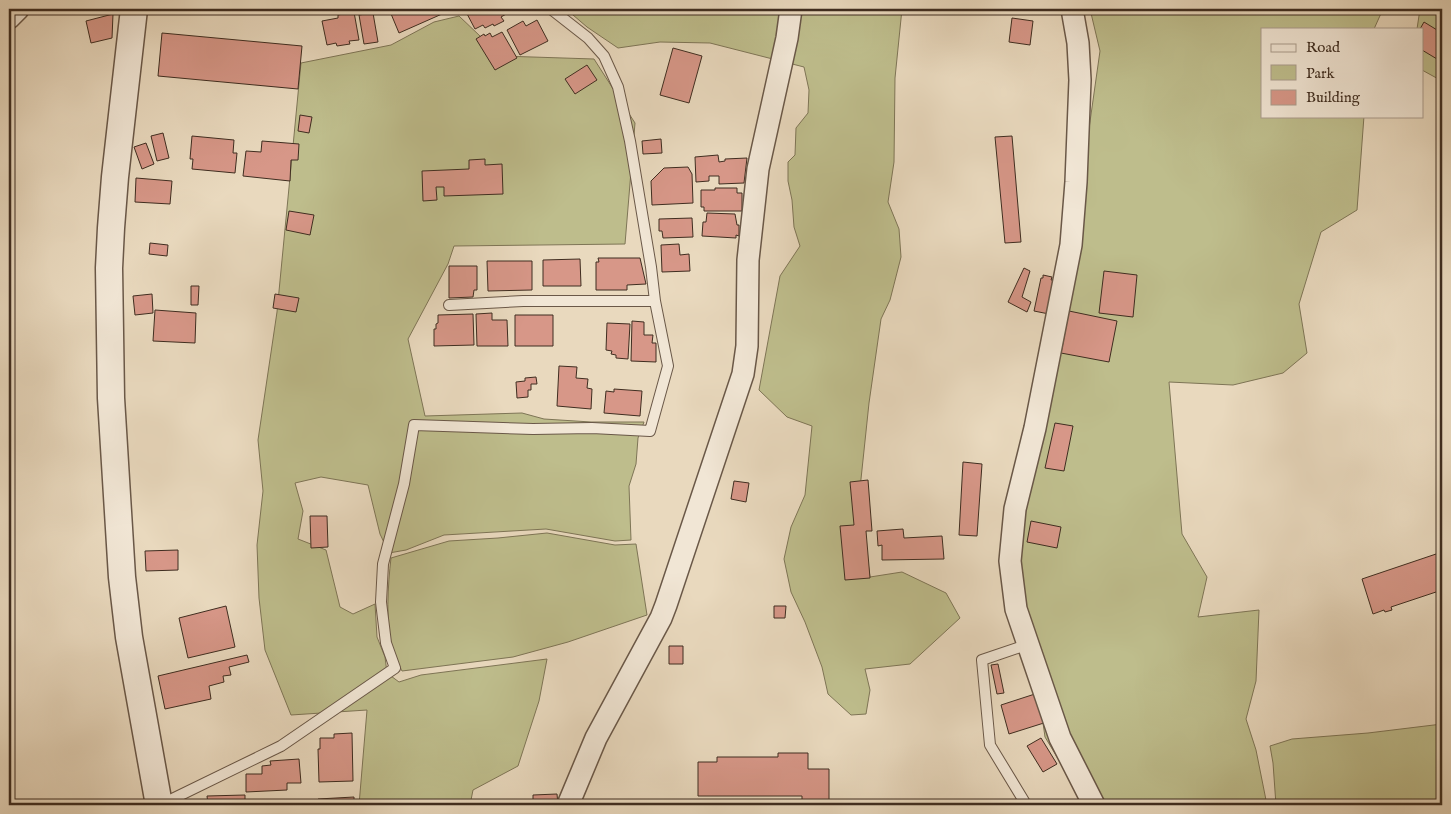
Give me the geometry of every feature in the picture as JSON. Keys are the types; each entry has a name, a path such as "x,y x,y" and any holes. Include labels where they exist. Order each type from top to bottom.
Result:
{"street":[{"path":"9,18 18,9"},
{"path":"134,9 113,194 109,268 110,381 122,577 129,638 159,805"},
{"path":"568,805 596,738 661,618 743,374 747,346 748,260 758,169 787,38 791,9"},
{"path":"1072,9 1078,43 1080,80 1076,182 1071,245 1035,428 1016,510 1010,561 1016,609 1060,738 1094,805"}],"lane":[{"path":"159,805 281,746 396,668 386,643 381,602 383,564 404,484 414,425 533,429 592,428 650,431 668,366 655,301 630,141 618,87 604,56 588,38 551,9"},
{"path":"449,305 523,301 655,301"},
{"path":"1025,805 990,746 982,660 1029,644"}],"green space":[{"path":"566,9 902,9 895,78 894,162 888,202 899,229 901,257 890,300 881,319 869,403 859,498 870,577 902,572 946,593 960,618 910,664 865,669 870,690 866,714 851,715 828,694 822,667 791,592 784,559 791,527 805,495 812,426 787,417 759,390 780,276 800,246 794,227 792,200 788,181 788,162 795,155 796,128 808,113 809,90 804,67 710,43 660,42 618,48 587,27"},
{"path":"1090,9 1383,9 1374,28 1261,28 1261,118 1364,118 1357,210 1321,232 1299,304 1307,353 1283,373 1233,385 1169,382 1182,534 1207,577 1198,617 1259,610 1256,681 1246,719 1256,750 1267,805 1086,805 1045,737 1018,547 1051,397 1100,51"},
{"path":"1420,9 1442,9 1442,81 1424,71 1424,28 1417,28"},
{"path":"459,16 501,56 594,59 635,123 625,244 454,246 448,264 408,339 425,416 522,413 544,419 591,422 644,422 638,438 636,464 629,486 631,540 615,541 546,529 444,535 406,550 389,553 380,534 368,485 321,477 295,483 303,511 298,539 326,550 340,607 353,614 375,604 377,637 385,657 387,673 399,682 421,675 547,659 539,701 518,766 473,790 470,805 359,805 367,710 291,715 265,650 259,598 257,545 263,491 258,440 277,312 301,63 391,45 434,22"},
{"path":"547,533 615,545 636,544 647,615 568,642 513,657 402,671 390,640 388,592 391,558 449,541"},
{"path":"1442,724 1442,805 1276,805 1270,746 1292,739 1368,733"}],"building":[{"path":"264,9 295,9 295,13"},
{"path":"389,9 451,9 451,10 399,33"},
{"path":"506,9 508,13 501,17 504,21 494,26 493,24 485,28 483,25 475,29 465,10"},
{"path":"1431,9 1442,9 1442,15"},
{"path":"354,12 359,40 349,41 350,44 337,46 336,43 327,45 322,21"},
{"path":"373,13 378,42 364,44 359,15"},
{"path":"113,14 112,38 91,43 86,21"},
{"path":"1012,18 1033,21 1030,45 1009,42"},
{"path":"537,20 548,41 520,55 507,30 523,21 526,26"},
{"path":"1424,22 1442,33 1442,62 1424,51 1424,28 1421,28"},
{"path":"502,32 517,58 495,70 476,39 484,34 485,36 490,33 492,37"},
{"path":"162,33 302,46 298,89 158,76"},
{"path":"673,48 702,56 689,103 660,95"},
{"path":"587,65 597,80 575,94 565,79"},
{"path":"300,115 312,117 309,133 298,131"},
{"path":"163,133 169,158 157,161 151,136"},
{"path":"192,136 234,140 233,153 237,153 235,173 192,169 193,159 190,159"},
{"path":"1012,136 1021,242 1005,243 995,137"},
{"path":"661,139 662,153 643,154 642,141"},
{"path":"262,141 299,144 298,160 291,160 290,181 243,176 246,151 261,152"},
{"path":"146,143 154,164 142,169 134,147"},
{"path":"718,155 719,162 725,161 725,159 747,158 744,183 719,184 719,176 709,176 709,181 696,182 695,157"},
{"path":"485,159 485,165 502,164 503,194 444,196 444,187 436,187 437,200 423,201 422,171 469,169 469,160"},
{"path":"688,167 692,174 693,203 652,205 651,181 664,168"},
{"path":"136,178 172,181 170,204 135,202"},
{"path":"715,188 737,188 737,193 742,193 742,211 704,211 704,207 701,207 701,190 715,190"},
{"path":"289,211 314,215 310,235 286,230"},
{"path":"707,213 735,214 737,225 739,225 739,236 736,235 736,238 702,236 703,222 706,222"},
{"path":"692,218 693,237 663,238 662,231 659,231 659,219"},
{"path":"150,243 168,245 167,256 149,254"},
{"path":"679,244 680,255 689,254 690,271 662,272 661,245"},
{"path":"598,258 640,258 646,284 627,285 627,290 596,290 596,262 599,262"},
{"path":"580,259 581,286 543,286 543,260"},
{"path":"487,261 532,261 532,290 488,291"},
{"path":"449,266 477,266 477,290 474,290 473,297 449,298"},
{"path":"1024,268 1030,271 1022,297 1031,302 1027,312 1008,302"},
{"path":"1104,271 1137,275 1133,317 1099,313"},
{"path":"1043,275 1052,277 1051,280 1056,280 1049,314 1034,311"},
{"path":"191,286 199,286 198,305 191,305"},
{"path":"152,294 153,313 135,315 133,296"},
{"path":"275,294 299,298 296,312 273,308"},
{"path":"155,310 196,313 195,343 153,341"},
{"path":"1069,311 1117,321 1109,362 1061,353"},
{"path":"492,313 492,320 507,320 508,346 477,346 476,314"},
{"path":"473,314 474,345 434,346 434,329 436,329 436,324 438,323 438,315"},
{"path":"515,315 553,315 553,346 515,346"},
{"path":"632,321 644,322 644,335 653,335 652,343 656,343 656,362 631,361"},
{"path":"607,323 630,324 628,359 616,358 616,355 611,354 612,351 606,350"},
{"path":"559,366 577,367 576,378 588,379 587,388 592,389 591,409 557,406"},
{"path":"536,377 537,384 531,384 531,390 528,390 528,397 517,398 516,382 525,381 525,378"},
{"path":"614,389 642,391 640,416 604,413 606,391 614,392"},
{"path":"1055,423 1073,426 1064,471 1045,468"},
{"path":"963,462 982,464 977,536 959,535"},
{"path":"868,480 872,531 866,531 870,578 845,580 840,526 854,525 850,482"},
{"path":"734,481 749,483 746,502 731,499"},
{"path":"310,516 327,516 328,547 311,548"},
{"path":"1031,521 1061,527 1057,548 1027,542"},
{"path":"903,529 904,538 942,536 944,559 882,560 882,545 878,546 877,531"},
{"path":"178,550 178,570 146,571 145,551"},
{"path":"1442,552 1442,590 1391,607 1392,610 1385,612 1384,610 1373,614 1362,579"},
{"path":"226,606 235,647 188,658 179,618"},
{"path":"774,606 786,606 785,618 774,618"},
{"path":"669,646 683,646 683,664 669,664"},
{"path":"247,655 249,662 229,667 231,675 223,676 224,682 209,686 211,699 165,709 158,676"},
{"path":"998,664 1004,693 997,694 991,665"},
{"path":"1038,693 1047,722 1009,734 1001,705"},
{"path":"352,733 353,781 319,782 318,749 320,749 320,738 334,738 334,734"},
{"path":"1041,738 1057,764 1043,772 1027,746"},
{"path":"778,753 808,753 808,769 829,769 829,801 802,801 802,796 698,796 698,762 717,762 717,757 778,757"},
{"path":"299,759 301,783 287,783 287,790 246,792 246,774 262,774 262,766 271,765 270,761"},
{"path":"557,794 558,805 533,805 533,795"},
{"path":"245,795 245,805 208,805 207,796"},
{"path":"354,797 354,805 312,805 312,803 318,803 318,799"}]}
